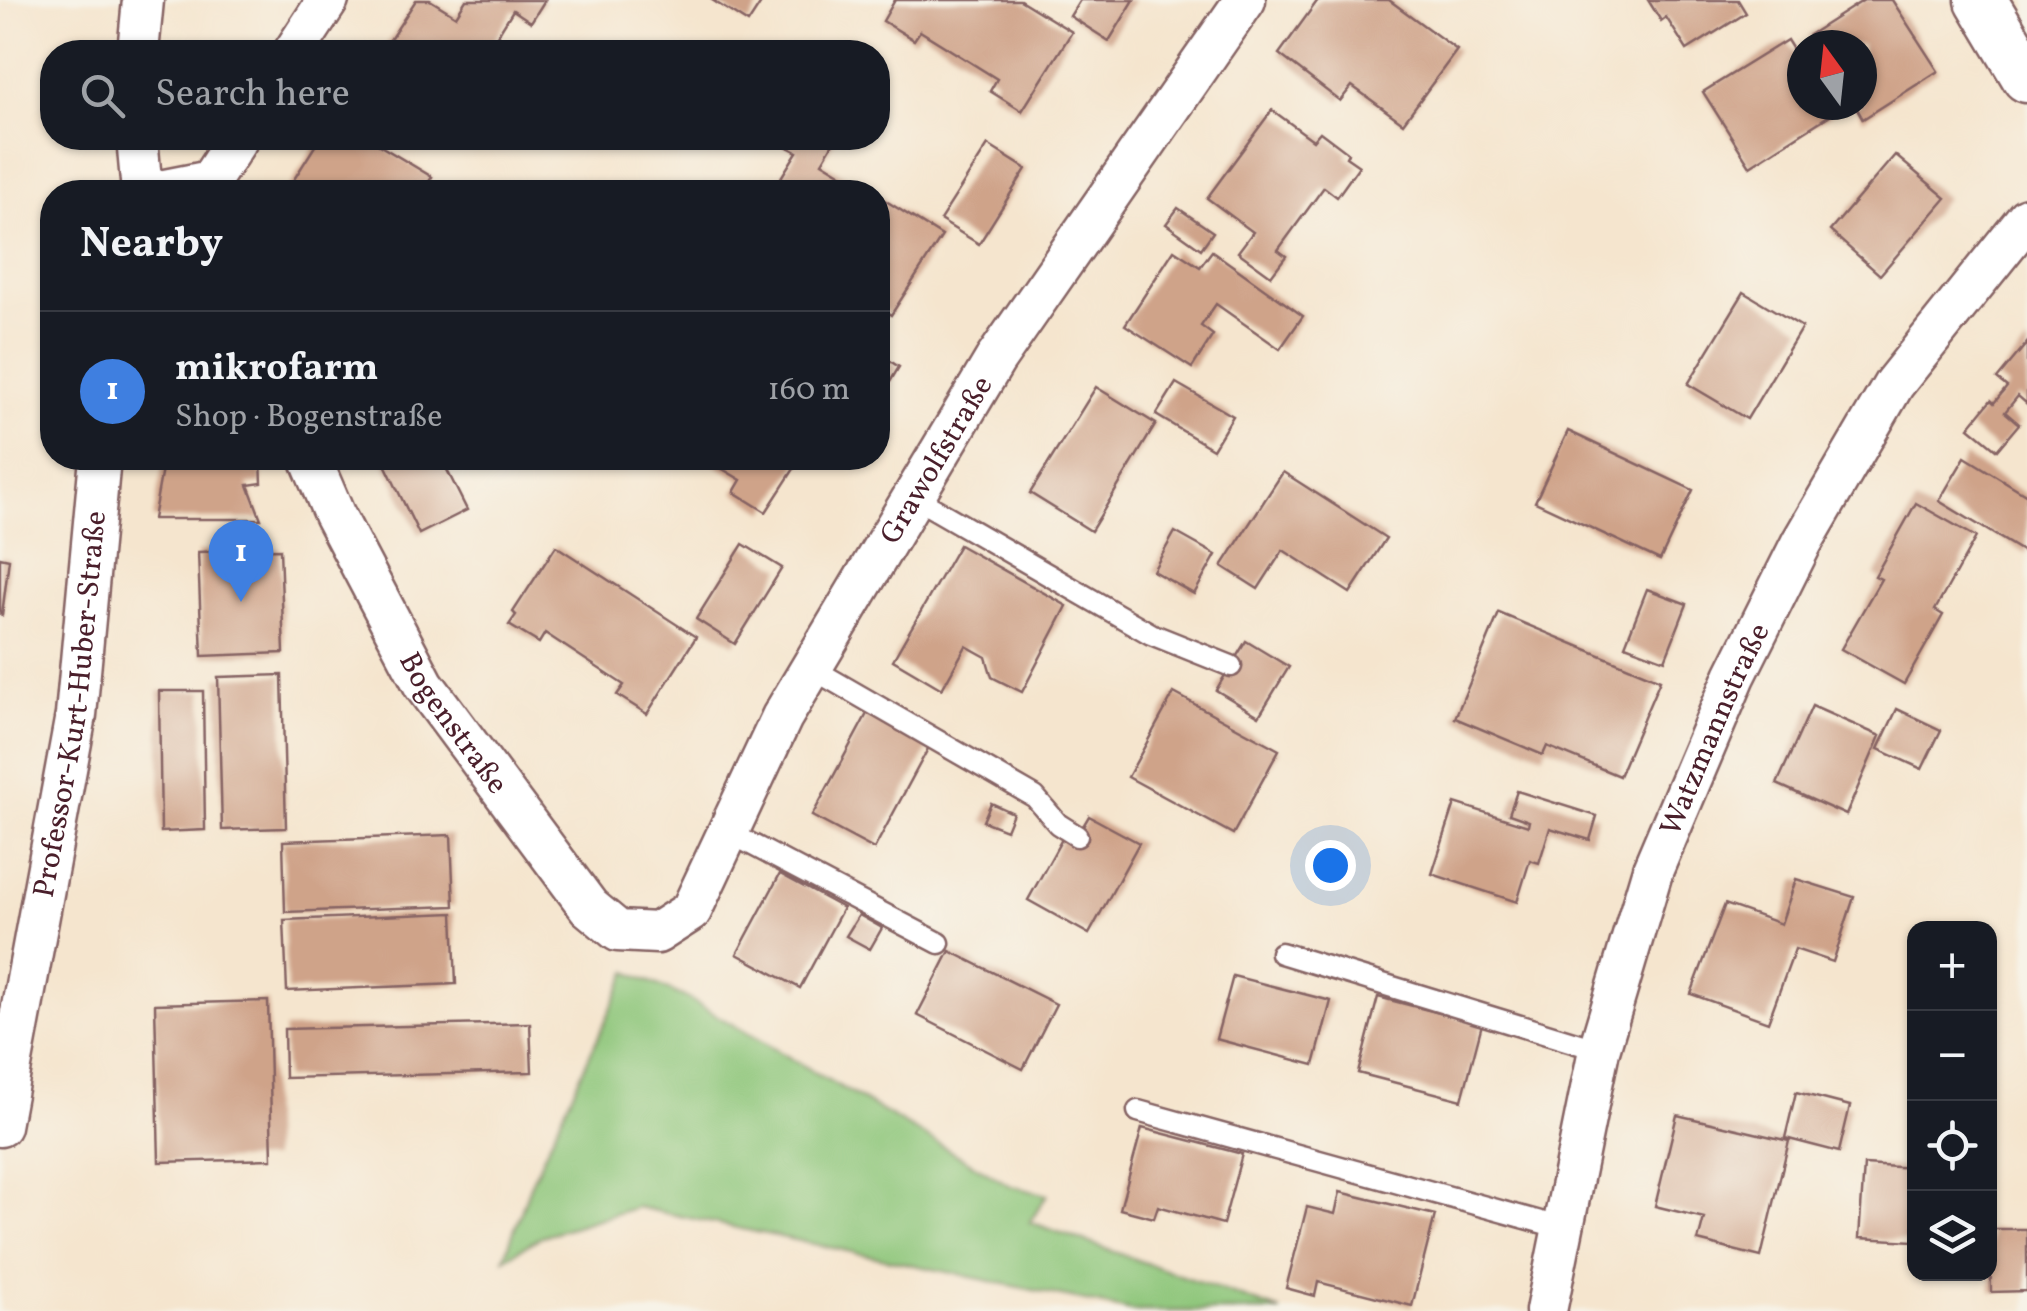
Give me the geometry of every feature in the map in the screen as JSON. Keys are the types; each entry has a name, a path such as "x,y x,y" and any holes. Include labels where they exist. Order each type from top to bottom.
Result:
{"street":[{"path":"139,40 142,0"},
{"path":"302,40 328,0"},
{"name":"Grawolfstraße","path":"657,933 691,912 782,717 995,360 1245,0"},
{"path":"1982,0 2027,76"},
{"path":"138,150 141,180"},
{"path":"216,180 232,150"},
{"name":"Watzmannstraße","path":"1546,1310 1599,1050 1653,869 1734,676 1802,542 1894,384 2027,218"},
{"name":"Professor-Kurt-Huber-Straße","path":"0,1126 76,716 99,470"},
{"name":"Bogenstraße","path":"315,470 334,514 424,685 589,907 618,931 657,933"}],"lane":[{"path":"912,496 1151,634 1230,666"},
{"path":"813,670 1036,797 1058,824 1078,836"},
{"path":"728,832 939,943"},
{"path":"1281,953 1599,1050"},
{"path":"1138,1110 1562,1228"}],"green space":[{"path":"628,972 685,997 1011,1186 1047,1195 1030,1222 1281,1311 1133,1311 637,1207 542,1236 504,1259 531,1183"}],"building":[{"path":"416,0 430,0 456,16 466,0 545,0 531,22 513,10 494,40 390,40"},
{"path":"712,0 763,0 748,23"},
{"path":"895,0 1020,0 1072,32 1022,111 990,91 997,79 920,31 914,40 883,21"},
{"path":"1080,0 1134,0 1109,41 1070,16"},
{"path":"1318,0 1389,0 1457,50 1403,123 1352,86 1340,101 1279,54"},
{"path":"1648,0 1738,0 1746,13 1687,50 1666,17 1661,21"},
{"path":"1864,0 1892,0 1938,71 1877,110 1877,30 1817,30"},
{"path":"1787,40 1787,120 1822,120 1750,166 1703,92"},
{"path":"1272,110 1313,140 1320,132 1359,166 1337,197 1324,187 1278,250 1286,256 1271,276 1238,252 1253,232 1207,198"},
{"path":"988,145 1026,169 979,244 940,220"},
{"path":"312,150 387,150 432,177 430,180 294,180"},
{"path":"793,150 829,150 822,162 851,180 780,180 797,152"},
{"path":"1895,155 1946,198 1880,275 1830,231"},
{"path":"890,204 942,236 890,314"},
{"path":"1178,208 1213,232 1201,249 1166,224"},
{"path":"1174,250 1200,267 1212,251 1303,316 1280,349 1216,304 1201,326 1213,335 1192,368 1125,325"},
{"path":"1744,292 1802,327 1747,419 1688,384"},
{"path":"2027,343 2027,404 2018,396 2005,412 2019,424 1997,450 1969,427 2007,387 1997,379"},
{"path":"890,361 899,367 890,382"},
{"path":"1176,383 1233,416 1213,449 1156,415"},
{"path":"1096,387 1156,424 1091,531 1030,493"},
{"path":"1568,431 1693,490 1660,560 1535,502"},
{"path":"1965,457 2027,495 2027,554 1939,501"},
{"path":"162,470 261,470 262,483 248,485 261,519 153,519"},
{"path":"388,470 447,470 467,510 419,534"},
{"path":"724,470 793,470 766,512 734,492 741,480"},
{"path":"1283,472 1386,538 1350,593 1283,550 1258,589 1222,566"},
{"path":"1916,503 1976,537 1935,610 1943,615 1904,684 1841,649 1881,579 1875,576"},
{"path":"1175,532 1216,555 1194,594 1153,571"},
{"path":"743,544 782,568 735,644 696,619"},
{"path":"959,545 1067,606 1022,692 992,677 986,657 966,646 942,689 893,660"},
{"path":"556,546 696,637 647,714 617,695 624,685 545,633 539,643 509,625 516,615 513,612"},
{"path":"280,549 284,653 202,656 198,552"},
{"path":"0,557 9,559 2,615 0,614"},
{"path":"1647,589 1687,604 1665,660 1625,645"},
{"path":"1499,613 1660,680 1619,776 1547,746 1543,755 1455,718"},
{"path":"1246,641 1289,667 1259,716 1216,690"},
{"path":"282,675 286,828 222,830 218,677"},
{"path":"159,691 203,691 205,830 161,832"},
{"path":"1174,693 1279,750 1233,834 1128,777"},
{"path":"1812,706 1880,736 1846,815 1777,784"},
{"path":"1897,709 1941,730 1922,769 1878,749"},
{"path":"868,712 930,745 874,849 812,816"},
{"path":"1517,791 1597,816 1590,840 1550,828 1539,863 1530,860 1517,902 1432,874 1455,803 1528,826 1529,821 1509,814"},
{"path":"991,803 1013,813 1006,830 983,821"},
{"path":"1089,816 1139,843 1089,934 1028,900 1062,839 1072,845"},
{"path":"451,835 454,906 285,912 283,841"},
{"path":"780,874 843,908 800,988 737,954"},
{"path":"1796,879 1854,897 1833,962 1795,949 1768,1022 1691,994 1725,904 1781,924"},
{"path":"453,913 456,984 287,991 284,920"},
{"path":"859,915 882,928 870,949 846,936"},
{"path":"950,951 1056,1004 1023,1069 917,1015"},
{"path":"1233,976 1331,1001 1314,1065 1216,1039"},
{"path":"1378,997 1482,1024 1462,1100 1358,1073"},
{"path":"268,1001 272,1159 159,1162 155,1004"},
{"path":"530,1023 532,1072 285,1078 284,1029"},
{"path":"1796,1092 1850,1106 1839,1152 1785,1138"},
{"path":"1677,1115 1789,1141 1761,1257 1698,1241 1704,1218 1655,1206"},
{"path":"1142,1128 1242,1154 1223,1224 1158,1206 1154,1218 1120,1209"},
{"path":"1864,1165 1907,1168 1907,1241 1859,1238"},
{"path":"1340,1192 1435,1215 1412,1306 1318,1282 1315,1296 1286,1288 1307,1207 1335,1214"},
{"path":"1997,1229 2027,1229 2027,1291 1991,1292 1991,1281 1997,1281"}],"place":[{"name":"mikrofarm","path":"241,602"}]}
